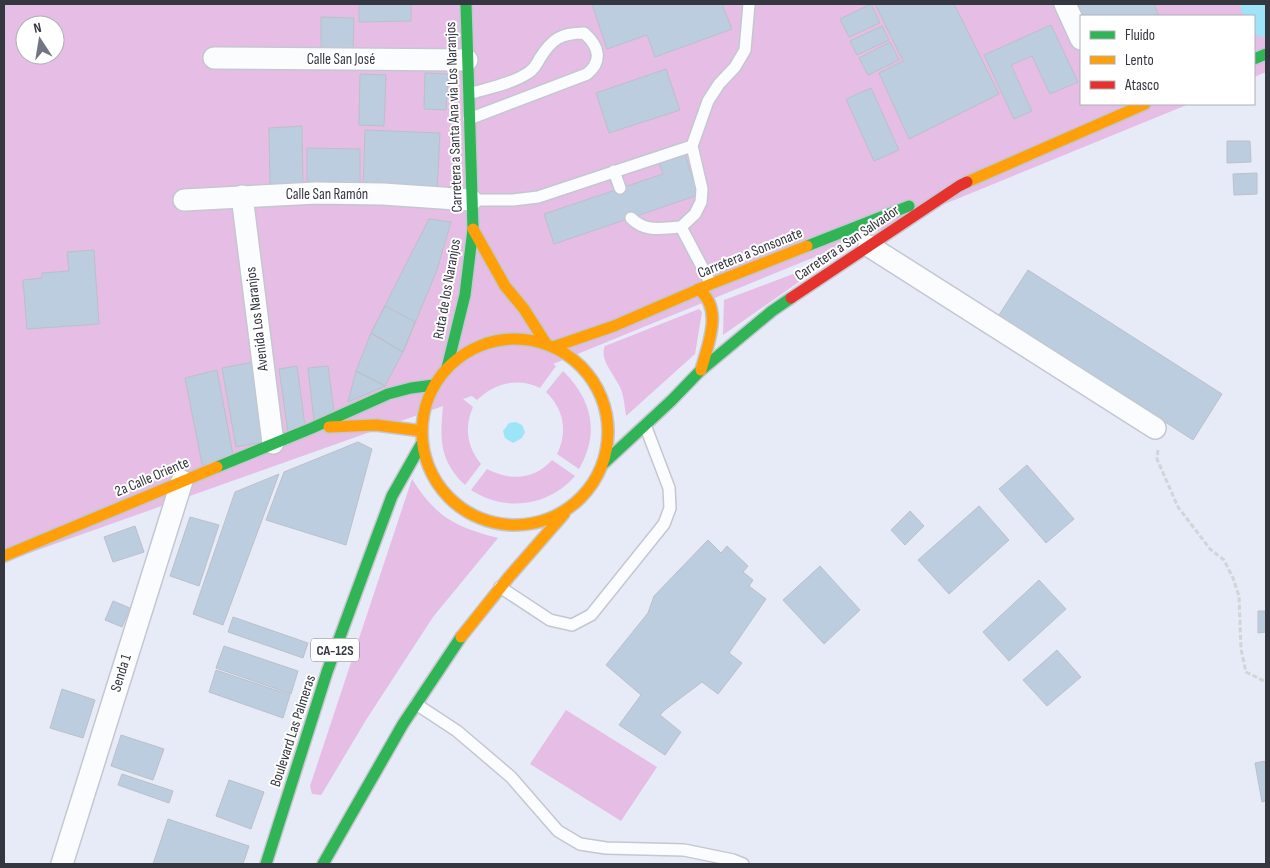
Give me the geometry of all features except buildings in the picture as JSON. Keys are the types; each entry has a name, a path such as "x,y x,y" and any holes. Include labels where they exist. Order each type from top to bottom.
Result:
{"main road":[{"name":"Carretera a Santa Ana via Los Naranjos","path":"466,4 473,229"},
{"name":"Carretera a San Salvador","path":"603,464 701,370 772,311 869,246 959,186 1114,110 1139,105"},
{"name":"Carretera a Sonsonate","path":"549,344 614,326 698,289 959,186"},
{"name":"Ruta de los Naranjos","path":"473,229 505,286 549,344"},
{"name":"Ruta de los Naranjos","path":"447,368 465,295 473,229"},
{"path":"698,289 705,294 712,305 712,322 701,370"},
{"path":"323,864 362,791 456,644 500,587 571,506 590,488 603,464 608,446 609,427 603,400 595,383 583,368 569,356 549,344 509,339 486,343 465,353 447,368 434,385 426,402 422,443 426,462 439,486 458,506 474,516 501,524 529,524 547,519 571,506"},
{"name":"2a Calle Oriente","path":"4,556 312,428 388,394 434,385"},
{"name":"2a Calle Oriente","path":"312,428 365,424 394,426 422,431"},
{"name":"Boulevard Las Palmeras","path":"266,864 327,672 376,539 392,496 422,443"}],"street":[{"path":"1065,4 1080,37"},
{"name":"Calle San José","path":"214,58 467,60"},
{"name":"Calle San Ramón","path":"184,200 316,193 383,194 471,200"},
{"name":"Avenida Los Naranjos","path":"242,196 272,443"},
{"path":"869,246 1155,428"},
{"name":"Senda 1","path":"62,864 182,481"}],"lane":[{"path":"631,218 639,226 651,229 681,227 695,214 701,202 702,189 692,146 708,101 719,84 735,67 745,50 749,4"},
{"path":"469,94 520,78 530,72 547,46 557,38 571,33 584,33 593,41 598,54 595,67 587,74 469,119"},
{"path":"471,200 512,200 538,196 692,146"},
{"path":"614,171 620,188"},
{"path":"681,227 711,284"},
{"path":"500,587 550,620 572,625 591,616 664,524 670,508 669,488 645,424"},
{"path":"416,704 457,731 498,765 511,777 558,831 580,844 606,848 684,850 743,864"}],"path":[{"path":"1155,428 1159,442 1157,459 1178,507 1210,549 1224,560 1233,578 1239,596 1241,650 1246,672 1266,682"}],"shaded area":[{"path":"4,4 1266,4 1266,72 1255,77 1255,15 1080,15 1080,105 1187,105 553,364 556,366 540,388 515,382 491,389 477,400 472,396 463,399 473,407 468,422 468,437 473,451 481,464 465,485 456,476 446,458 443,448 443,406 4,562"},
{"path":"830,260 723,335 724,300"},
{"path":"699,309 702,312 695,354 626,416 622,392 604,357 605,346"},
{"path":"563,371 581,393 590,417 591,430 589,442 586,456 579,469 557,454 562,437 562,421 557,406 546,392"},
{"path":"552,460 575,476 552,494 539,500 526,503 498,501 484,497 471,490 487,469 504,475 521,477 537,472"},
{"path":"412,479 430,503 448,519 458,525 498,538 433,617 366,720 321,795 312,794 310,786"},
{"path":"566,710 657,767 621,821 530,764"}],"water":[{"path":"516,422 522,425 525,432 522,438 513,443 505,438 503,431 509,423"}],"waterway":[{"path":"1261,4 1266,17"}],"traffic: fast":[{"path":"447,368 465,295 473,229 466,4"},
{"path":"1255,59 1266,54"},
{"path":"807,246 909,206"},
{"path":"603,464 671,401 701,370 772,311 791,298"},
{"path":"217,467 388,394 434,385"},
{"path":"266,864 327,672 376,539 392,496 422,443"},
{"path":"323,864 403,724 461,637"}],"traffic: slow":[{"path":"967,182 1143,105"},
{"path":"473,229 505,286 524,309 545,342"},
{"path":"553,347 614,326 711,284 807,246"},
{"path":"698,289 706,297 712,316 710,338 701,370"},
{"path":"506,339 524,339 551,346 581,366 601,396 608,423 608,432 608,441 601,468 581,498 551,518 524,525 506,525 488,521 471,514 456,504 443,491 433,476 426,459 422,441 422,423 426,405 433,388 443,373 456,360 471,350 488,343 506,339"},
{"path":"329,427 376,425 422,431"},
{"path":"4,556 217,467"},
{"path":"461,637 509,577 564,514"}],"traffic: jam":[{"path":"791,298 967,182"}]}
